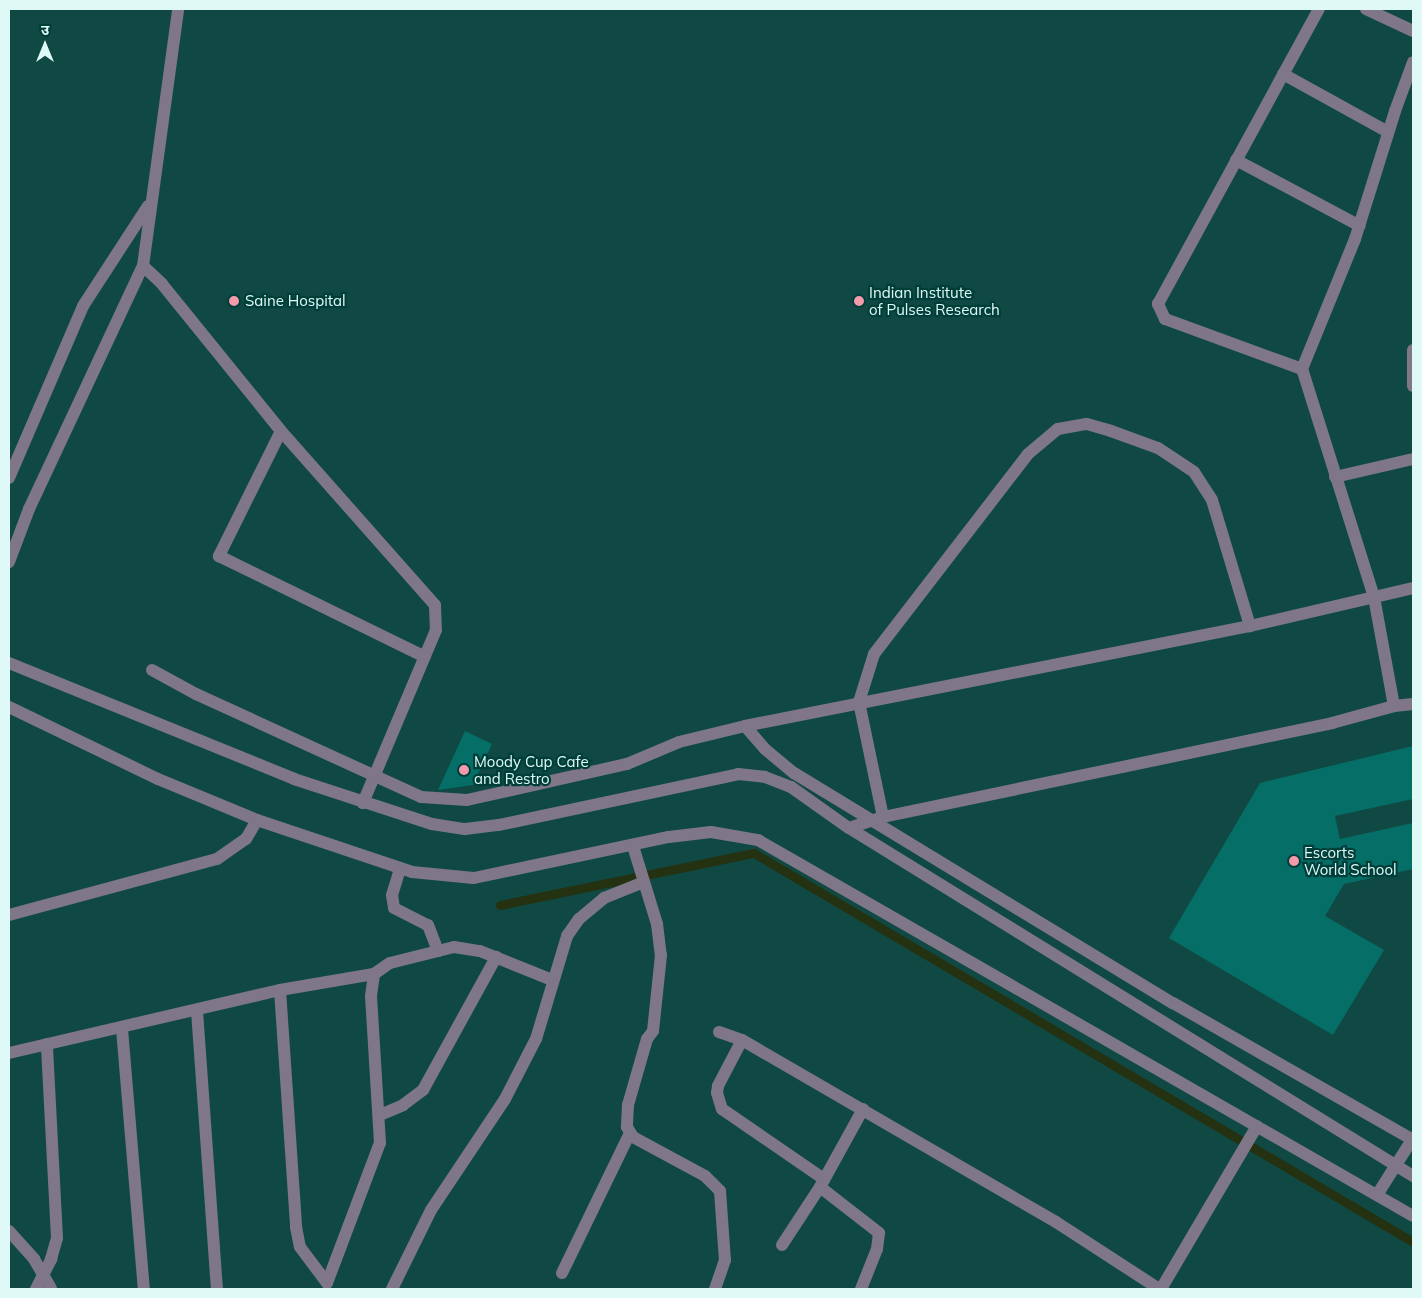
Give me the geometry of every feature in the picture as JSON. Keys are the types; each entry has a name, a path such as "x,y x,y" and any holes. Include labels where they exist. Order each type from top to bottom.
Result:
{"street":[{"path":"9,562 34,500 143,266 178,9"},
{"path":"1302,369 1172,322 1159,312 1160,298 1319,9"},
{"path":"1366,9 1413,31"},
{"path":"1394,706 1374,597 1302,369 1360,226 1388,132 1413,62"},
{"path":"1283,74 1388,132"},
{"path":"1236,160 1360,226"},
{"path":"9,478 83,306 150,204"},
{"path":"143,266 162,284 281,430 435,606 436,630 376,777 362,803"},
{"path":"1413,350 1413,386"},
{"path":"878,819 859,702 874,654 1028,454 1045,437 1071,424 1087,424 1158,448 1194,472 1212,500 1250,626"},
{"path":"281,430 219,556 425,657"},
{"path":"1335,477 1413,459"},
{"path":"152,670 196,694 420,797 442,800 494,797 627,764 679,742 746,726 859,702 1250,626 1413,588"},
{"path":"9,664 294,780 432,824 465,829 499,825 738,774 764,777 790,787 849,828 1413,1176"},
{"path":"849,828 878,819 1332,723 1394,706 1413,704"},
{"path":"9,708 140,770 257,820 400,869 474,878 711,832 758,840 1413,1216"},
{"path":"746,726 779,762 878,819 1174,1003 1413,1139 1377,1195"},
{"path":"9,915 216,859 246,839 257,820"},
{"path":"562,1273 630,1133 628,1105 647,1039 653,1031 659,990 660,940 633,846"},
{"path":"400,869 392,895 394,908 428,925 438,951"},
{"path":"392,1289 431,1210 486,1128 536,1039 552,980 567,936 579,919 604,898 644,882"},
{"path":"9,1053 122,1029 280,990 374,974 390,963 438,951 467,947 552,980"},
{"path":"380,1115 403,1105 423,1090 496,957"},
{"path":"280,990 296,1227 300,1247 327,1284 377,1155 380,1115 372,996 374,974"},
{"path":"197,1011 217,1289"},
{"path":"122,1029 144,1289"},
{"path":"719,1032 742,1040 1056,1222 1160,1289 1257,1126"},
{"path":"742,1040 718,1086 717,1093 722,1109 822,1183 879,1233 877,1249 860,1289"},
{"path":"36,1289 57,1238 47,1044"},
{"path":"782,1245 822,1183 863,1110"},
{"path":"630,1133 642,1143 704,1176 720,1192 725,1260 715,1289"},
{"path":"9,1231 44,1272 51,1289"}],"building":[{"path":"465,731 492,744 473,785 438,790"},
{"path":"1413,746 1413,799 1335,816 1340,839 1413,823 1413,869 1344,884 1325,916 1384,950 1333,1035 1169,938 1260,783"}],"waterway":[{"path":"500,905 754,853 1413,1242"}],"place":[{"name":"Saine Hospital","path":"234,301"},
{"name":"Indian Institute of Pulses Research","path":"859,301"},
{"name":"Moody Cup Cafe and Restro","path":"464,770"},
{"name":"Escorts World School","path":"1294,861"}]}
